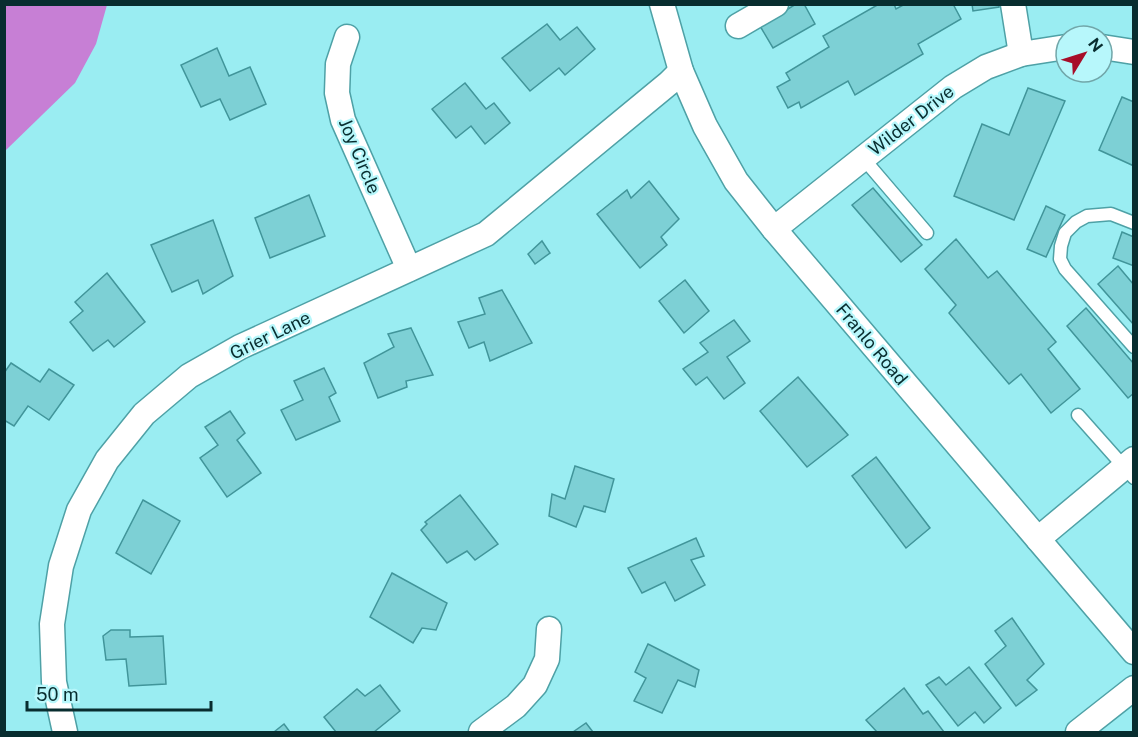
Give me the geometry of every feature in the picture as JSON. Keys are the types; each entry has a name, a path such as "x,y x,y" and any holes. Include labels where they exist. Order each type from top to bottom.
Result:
{"street":[{"name":"Franlo Road","path":"662,4 681,70 705,126 736,181 774,229 1134,652"},
{"path":"738,26 776,4"},
{"path":"1013,4 1021,54"},
{"name":"Joy Circle","path":"347,37 339,64 337,93 343,120 409,269"},
{"name":"Wilder Drive","path":"774,229 953,87 986,67 1021,54 1054,49"},
{"path":"1114,50 1134,52"},
{"name":"Grier Lane","path":"65,732 54,682 52,624 61,566 79,510 107,460 144,414 189,376 240,348 486,234 669,83 681,70"},
{"path":"1038,539 1130,468"},
{"path":"481,732 516,706 535,685 547,659 549,629"},
{"path":"1078,732 1134,688"}],"lane":[{"path":"863,158 927,233"},
{"path":"1134,223 1111,214 1087,216 1076,222 1065,233 1060,259 1065,269 1134,347"},
{"path":"1078,415 1130,468"}],"shaded area":[{"path":"5,4 107,5 96,44 75,83 5,151"}],"building":[{"path":"796,4 804,4 815,24 773,48 760,26"},
{"path":"879,4 894,4 896,9 905,4 953,4 961,19 918,44 923,54 855,95 848,81 801,108 799,102 788,108 777,87 790,80 786,73 829,47 823,36"},
{"path":"972,4 999,4 999,7 973,11"},
{"path":"547,24 560,40 577,27 595,49 565,75 559,68 530,91 502,58"},
{"path":"217,48 229,76 250,67 266,104 230,120 220,99 201,107 181,65"},
{"path":"465,83 486,109 494,103 510,123 485,144 471,126 456,138 432,109"},
{"path":"1028,88 1065,101 1014,220 954,196 982,124 1009,135"},
{"path":"1122,97 1134,102 1134,166 1099,150"},
{"path":"649,181 679,219 661,237 667,245 640,268 597,214 627,190 631,198"},
{"path":"873,188 922,245 901,262 852,205"},
{"path":"309,195 325,236 270,258 255,218"},
{"path":"1046,206 1065,215 1046,257 1027,249"},
{"path":"213,220 233,276 203,294 198,280 172,292 151,245"},
{"path":"1122,232 1134,237 1134,266 1113,258"},
{"path":"956,239 988,278 997,271 1056,342 1048,349 1080,389 1051,413 1021,374 1009,384 949,313 956,305 925,269"},
{"path":"542,241 550,253 535,264 528,254"},
{"path":"1118,266 1134,285 1134,325 1098,284"},
{"path":"107,273 145,322 114,347 108,340 93,351 70,322 83,311 75,302"},
{"path":"685,280 709,311 684,333 659,301"},
{"path":"502,290 532,343 490,361 484,342 469,348 458,322 485,314 479,298"},
{"path":"1086,308 1134,364 1134,393 1128,398 1067,326"},
{"path":"734,320 750,341 727,357 745,383 724,399 707,377 696,385 683,369 708,352 700,343"},
{"path":"411,328 433,375 406,381 407,387 378,398 364,363 394,347 388,334"},
{"path":"11,363 40,382 49,369 74,385 49,420 28,406 14,426 4,420 4,373"},
{"path":"324,368 336,393 329,397 340,421 296,440 281,410 303,400 294,381"},
{"path":"798,377 848,435 807,467 760,411"},
{"path":"230,411 245,433 237,440 261,473 227,497 200,458 218,445 205,427"},
{"path":"876,457 930,528 906,548 852,476"},
{"path":"575,466 614,479 605,512 584,506 576,527 549,516 552,494 565,499"},
{"path":"460,495 498,544 475,560 467,551 447,563 421,530 427,524 425,522"},
{"path":"143,500 180,521 151,574 116,553"},
{"path":"696,538 704,556 691,560 705,585 675,601 665,582 642,593 628,568"},
{"path":"392,573 447,603 436,630 422,628 413,643 370,617"},
{"path":"1012,618 1044,664 1027,680 1037,690 1016,706 985,664 1006,646 995,631"},
{"path":"111,630 130,630 130,637 163,636 166,684 129,686 126,659 106,660 103,636"},
{"path":"648,644 699,670 695,687 678,680 662,713 634,701 646,678 635,672"},
{"path":"969,667 1001,708 984,723 975,712 958,726 926,685 939,677 946,685"},
{"path":"380,685 400,711 374,732 336,732 324,717 357,689 365,696"},
{"path":"904,688 923,714 928,711 944,732 877,732 866,720"},
{"path":"586,723 593,732 573,732"},
{"path":"284,724 290,732 274,732"}]}
